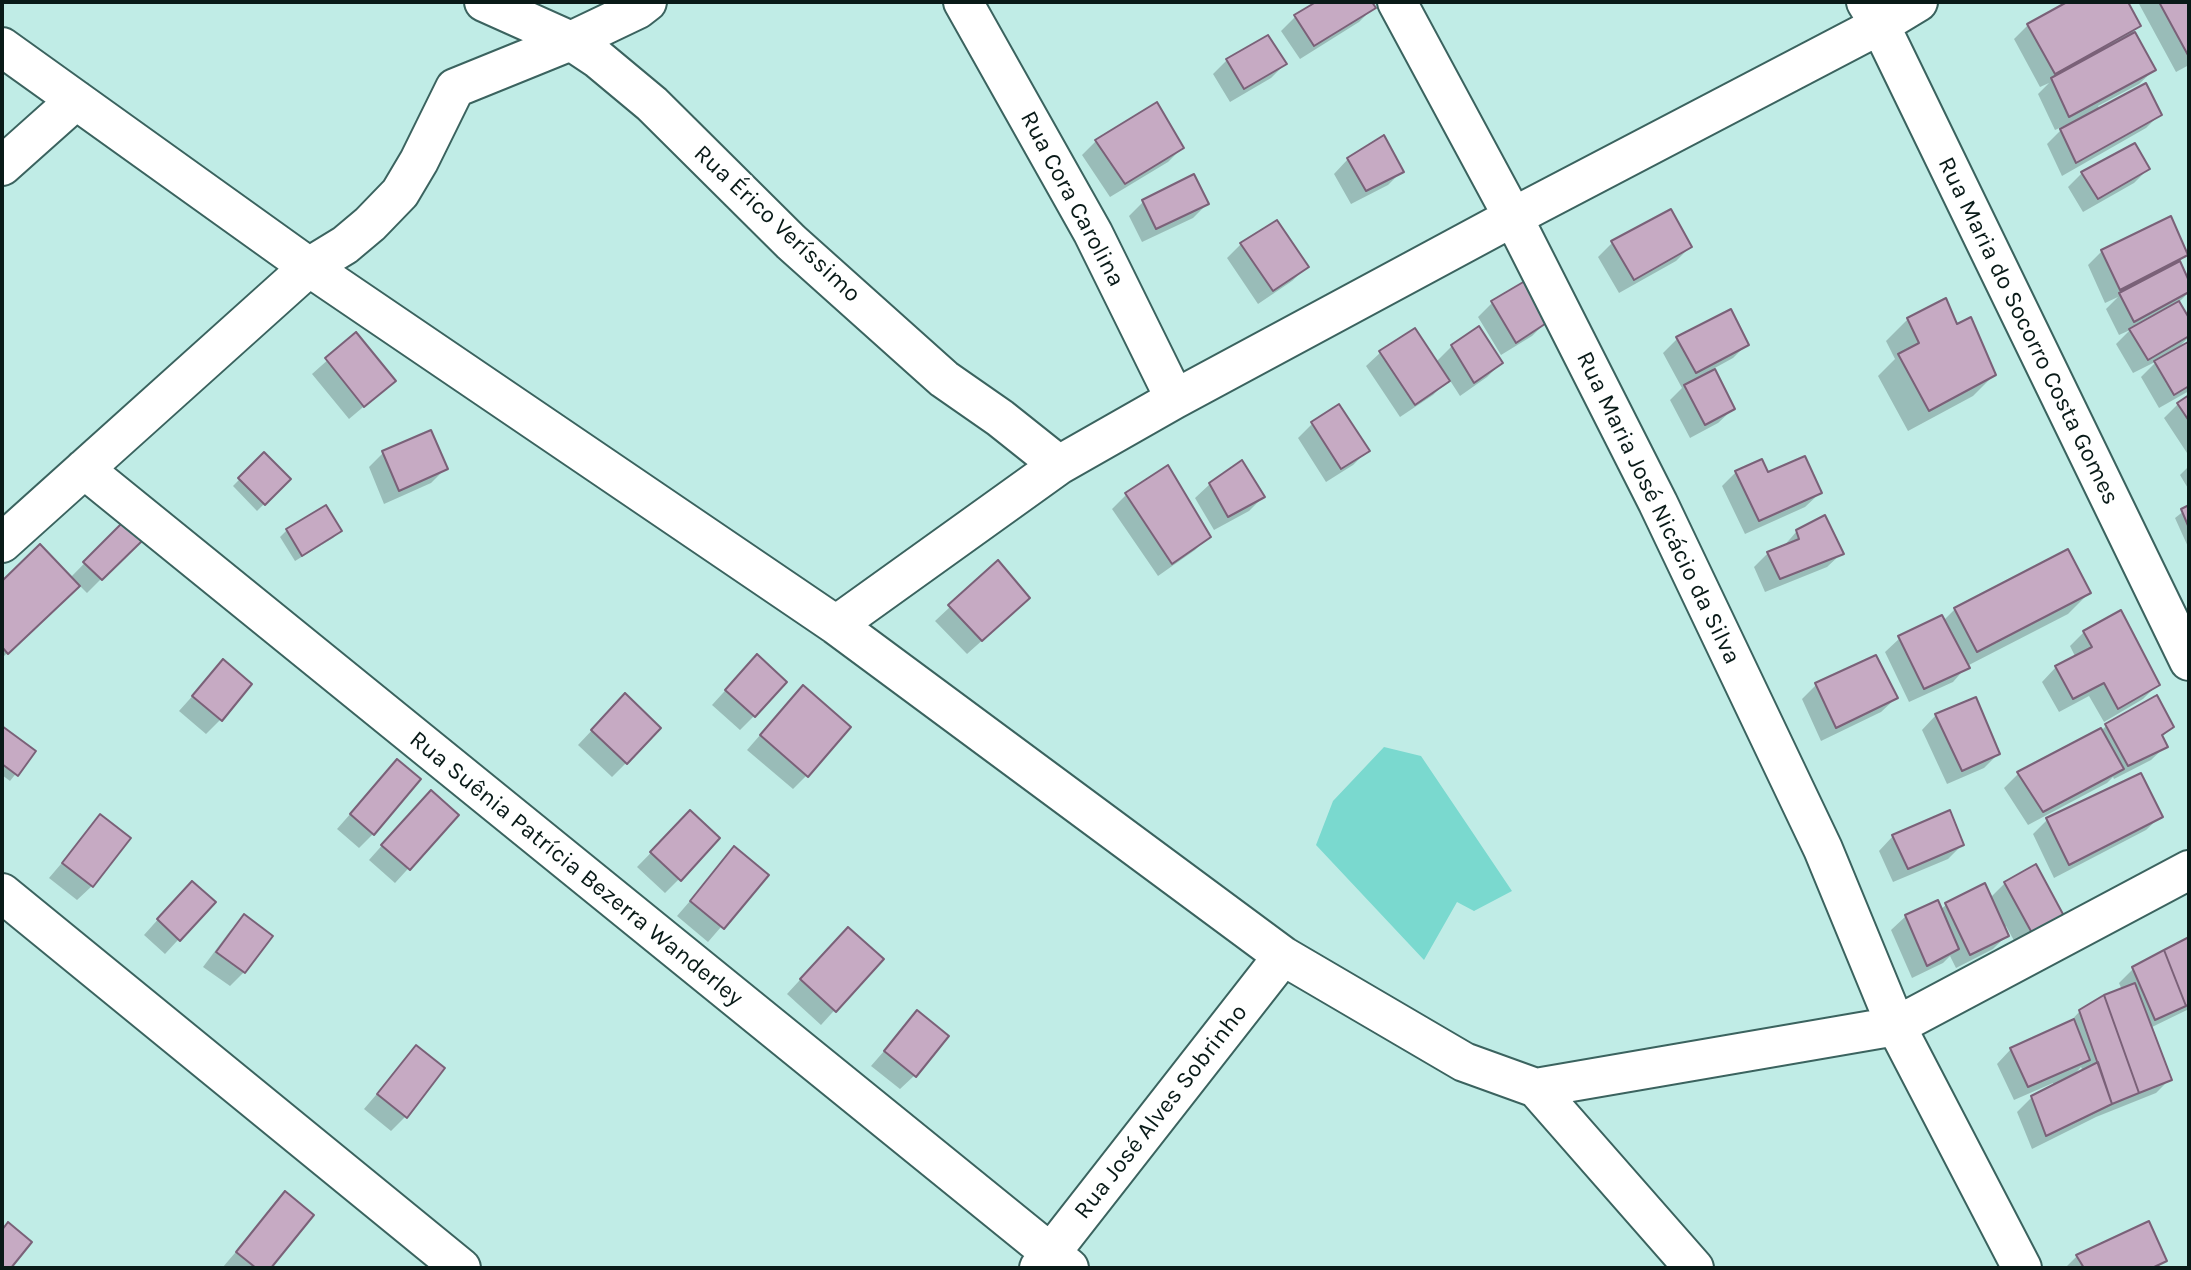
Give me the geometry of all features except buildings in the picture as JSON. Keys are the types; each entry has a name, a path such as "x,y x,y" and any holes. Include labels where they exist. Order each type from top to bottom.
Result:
{"street":[{"name":"Rua Érico Veríssimo","path":"484,2 571,41 598,59 652,104 791,242 944,379 1000,418 1059,465"},
{"path":"2,543 309,267 345,245 370,224 400,192 419,161 455,88 571,41 638,9 647,2"},
{"name":"Rua Cora Carolina","path":"963,2 1093,233 1175,398"},
{"name":"Rua Maria José Nicácio da Silva","path":"1397,2 1513,217 1658,503 1823,849 1896,1026 2022,1268"},
{"path":"836,625 1059,465 1175,398 1513,217 1873,13 1918,2"},
{"name":"Rua Maria do Socorro Costa Gomes","path":"1873,13 2189,661"},
{"path":"2,47 309,267 836,625 1283,956 1464,1062 1536,1088 1694,1268"},
{"path":"2,166 76,100"},
{"name":"Rua Suênia Patrícia Bezerra Wanderley","path":"84,469 1053,1263"},
{"path":"1536,1088 1896,1026 2189,870"},
{"path":"2,893 461,1268"},
{"name":"Rua José Alves Sobrinho","path":"1053,1263 1283,956"}],"shaded area":[{"path":"1384,747 1421,756 1512,891 1474,911 1457,902 1424,960 1316,845 1333,801"}]}
